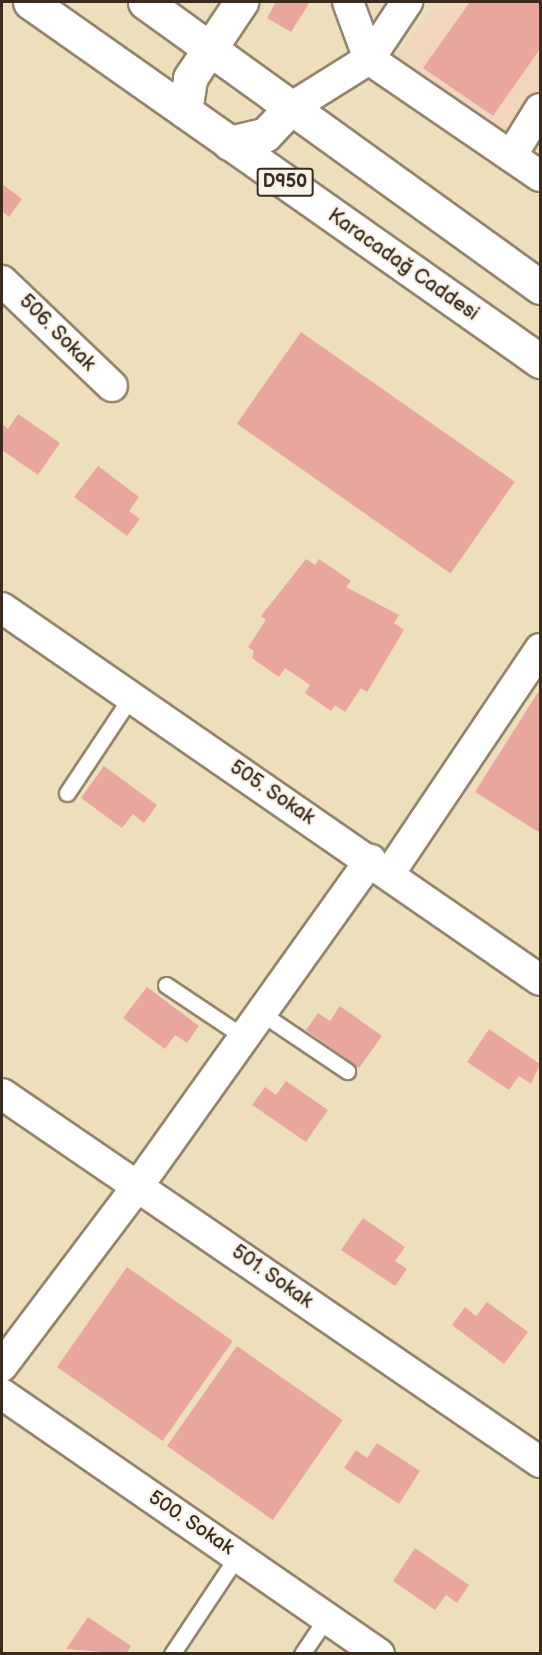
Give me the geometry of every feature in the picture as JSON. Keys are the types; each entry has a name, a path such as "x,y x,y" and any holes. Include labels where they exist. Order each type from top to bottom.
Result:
{"main road":[{"name":"Karacadağ Caddesi","path":"30,2 540,361"},
{"path":"145,2 210,46 289,109 540,287"},
{"path":"185,111 190,78 241,2"},
{"path":"230,143 265,135 289,109"}],"street":[{"path":"348,2 369,59 540,176"},
{"path":"289,109 369,59 407,2"},
{"path":"511,156 540,109"},
{"name":"506. Sokak","path":"2,281 112,386"},
{"name":"505. Sokak","path":"2,608 540,980"},
{"path":"2,1366 140,1184 261,1013 379,867 540,649"},
{"name":"501. Sokak","path":"2,1094 140,1184 540,1462"},
{"name":"500. Sokak","path":"2,1394 379,1653"}],"lane":[{"path":"67,793 130,698"},
{"path":"166,985 244,1037"},
{"path":"261,1013 347,1071"},
{"path":"172,1653 238,1555"},
{"path":"302,1653 327,1617"}],"shaded area":[{"path":"436,2 540,2 540,193 378,80"}],"building":[{"path":"276,2 310,2 291,32 267,18"},
{"path":"470,2 540,2 540,49 493,116 423,68"},
{"path":"2,184 22,199 9,217 2,211"},
{"path":"301,332 515,482 451,573 237,424"},
{"path":"18,414 60,443 38,475 2,450 2,424 8,429"},
{"path":"98,466 139,497 129,511 140,519 127,536 74,497"},
{"path":"306,559 315,565 319,559 351,581 346,587 399,615 394,623 404,630 367,692 361,688 345,712 335,705 331,711 305,693 310,685 285,668 279,677 252,658 254,651 248,647 266,620 261,616"},
{"path":"540,689 540,833 475,792"},
{"path":"104,766 157,805 144,823 133,814 122,828 81,798"},
{"path":"147,987 199,1026 187,1043 175,1035 165,1049 123,1018"},
{"path":"340,1006 382,1036 359,1068 306,1030 318,1013 330,1021"},
{"path":"489,1029 540,1064 531,1084 519,1076 509,1090 467,1062"},
{"path":"286,1081 328,1110 306,1142 252,1105 265,1087 276,1095"},
{"path":"363,1218 405,1247 395,1261 407,1269 395,1286 341,1250"},
{"path":"127,1267 233,1341 163,1441 57,1367"},
{"path":"487,1302 528,1332 504,1364 452,1325 465,1307 476,1316"},
{"path":"237,1346 343,1420 273,1520 167,1446"},
{"path":"377,1443 420,1471 399,1504 344,1468 356,1450 367,1458"},
{"path":"415,1548 469,1585 457,1603 446,1595 435,1610 393,1581"},
{"path":"88,1617 131,1646 126,1654 66,1649"}]}
